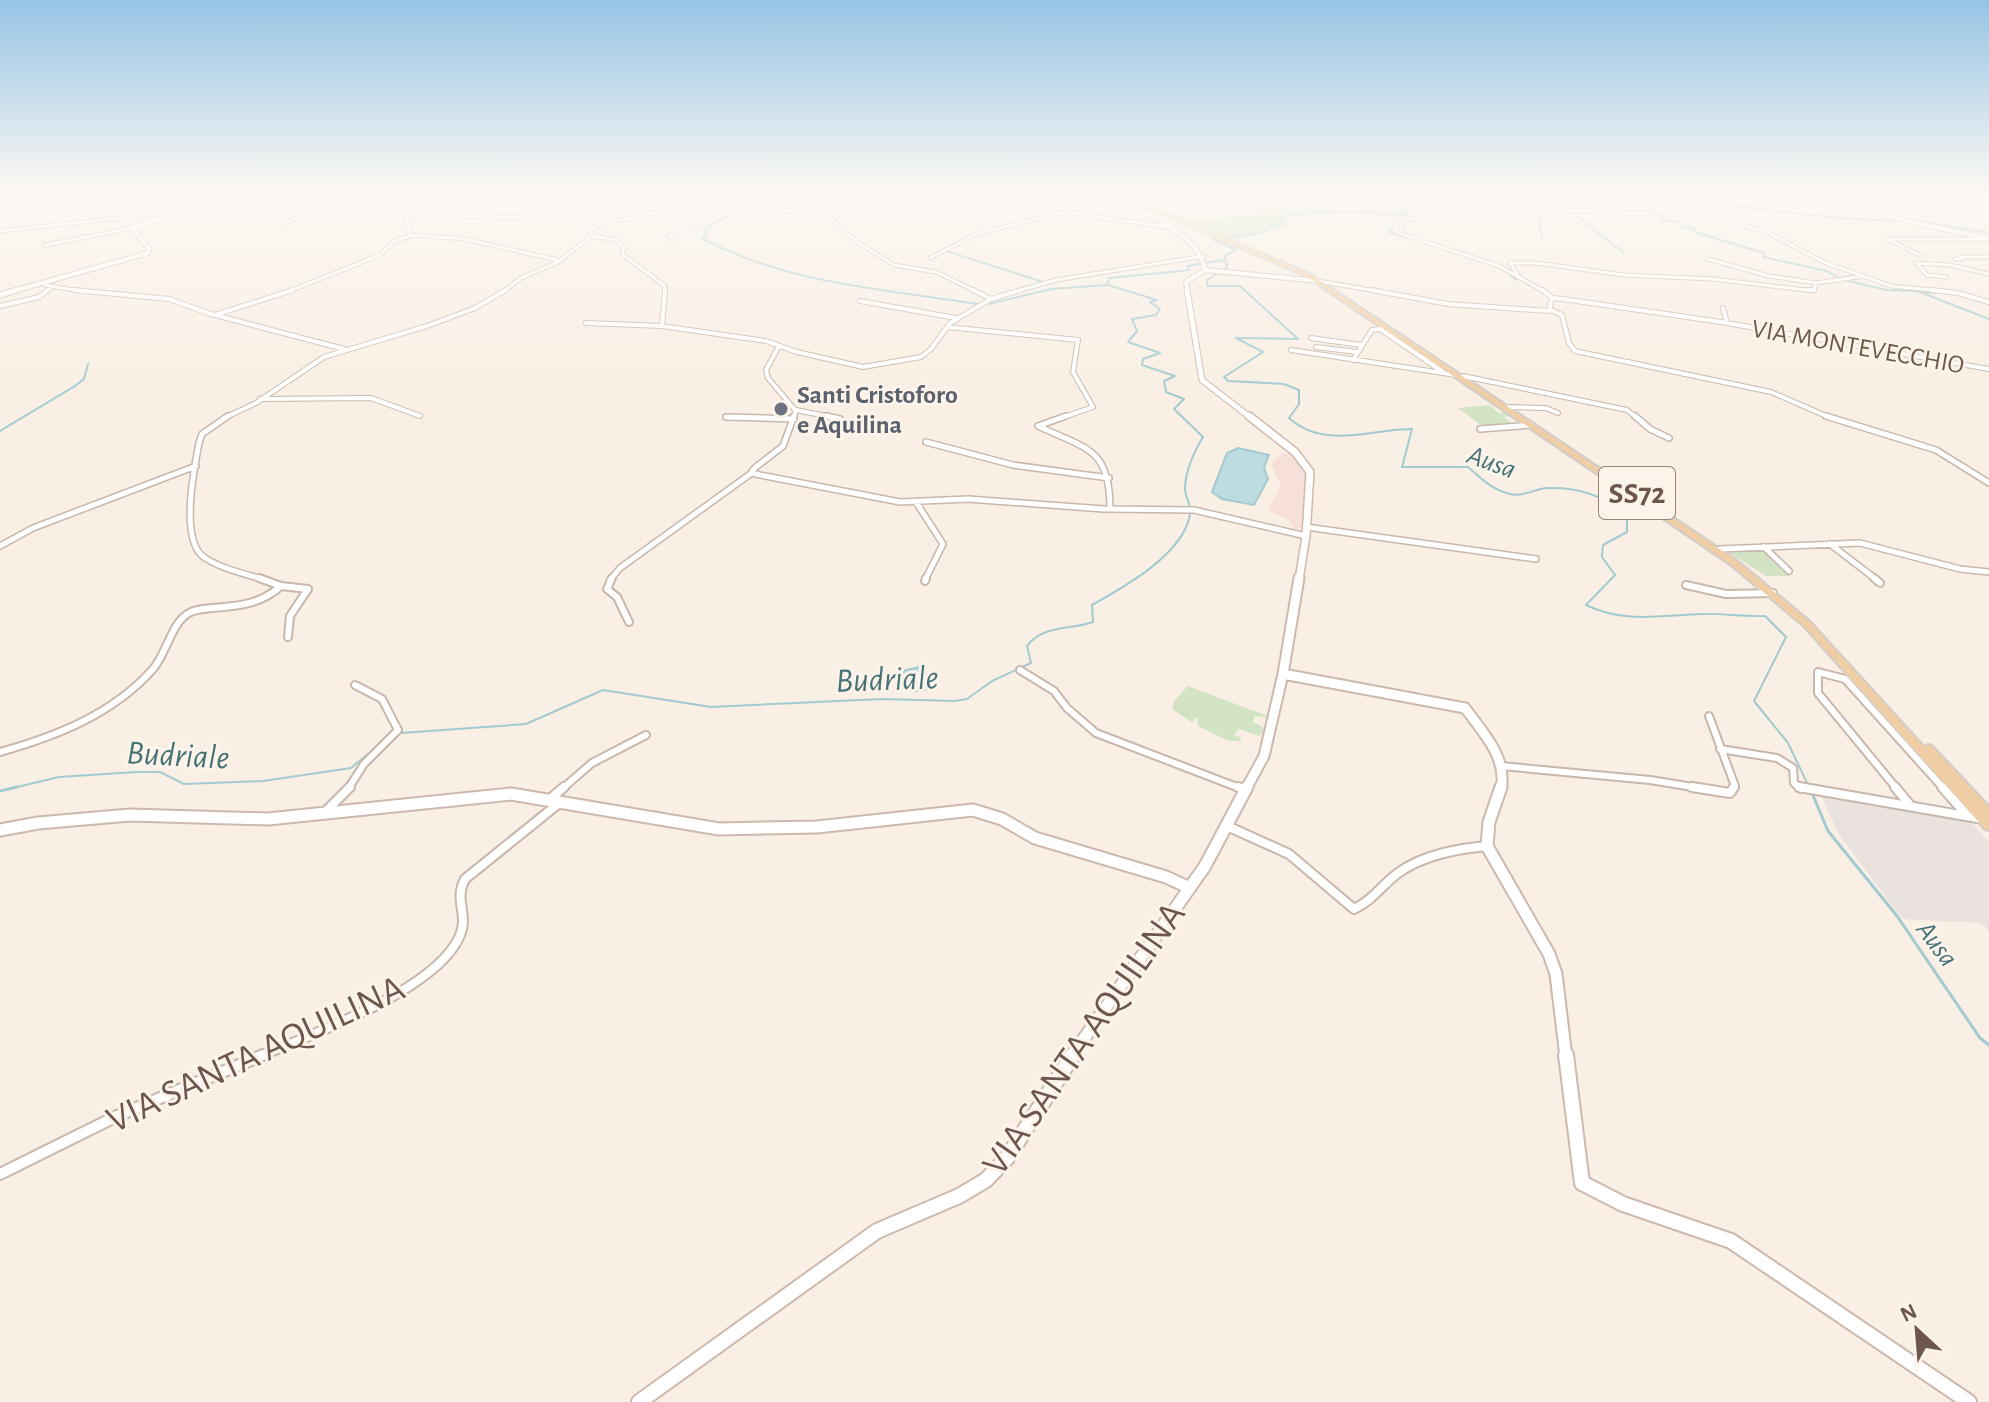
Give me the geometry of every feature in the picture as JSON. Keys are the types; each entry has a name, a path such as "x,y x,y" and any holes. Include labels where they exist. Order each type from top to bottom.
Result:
{"main road":[{"name":"SS72","path":"1272,258 1320,282 1733,562 1773,593 1833,651 1987,820"},
{"name":"SS72","path":"1459,376 1720,549 1778,593 1823,633 1987,820"}],"street":[{"path":"0,295 48,286 132,258"},
{"path":"215,315 323,280 372,258"},
{"path":"549,258 561,260"},
{"path":"628,258 665,286 666,299 660,311 662,326"},
{"path":"883,258 889,263 936,272 991,299"},
{"path":"1201,258 1220,272 1320,282 1448,304 1551,310 1562,315 1569,343 1578,352 1771,392 1837,421 1936,450 1989,483"},
{"path":"1481,258 1518,275 1552,298 1551,310"},
{"path":"1819,258 1902,289 1958,293 1989,302"},
{"path":"1955,259 1961,258"},
{"path":"1708,259 1774,277 1816,283 1864,276"},
{"path":"288,637 290,616 309,591 281,586 201,557 192,541 196,466 202,434 218,421 260,399 324,357 459,315 488,302 521,278 561,260"},
{"path":"586,323 662,326 766,341 863,367 921,357 956,318 979,304 1046,282 1205,263"},
{"name":"VIA SANTA AQUILINA","path":"639,1402 877,1231 959,1196 986,1180 1007,1158 1076,1050 1190,888 1246,791 1268,746 1283,674 1306,532 1310,472 1306,463 1202,380 1186,282 1205,263"},
{"path":"1518,275 1510,263 1814,291 1816,283"},
{"path":"1946,277 1927,275 1916,263 1950,265"},
{"path":"1942,263 1989,274"},
{"path":"1823,267 1836,267"},
{"path":"0,306 39,297 48,286"},
{"path":"48,286 169,299 215,315 344,349"},
{"name":"VIA MONTEVECCHIO","path":"1552,298 1727,323 1989,369"},
{"path":"860,301 956,318"},
{"name":"VIA MONTEVECCHIO","path":"1723,308 1727,323"},
{"path":"947,327 1077,339 1078,351 1073,372 1093,407 1038,426 1092,451 1109,478 1110,509"},
{"path":"1353,360 1372,330 1380,329 1445,374"},
{"path":"1311,338 1361,345"},
{"path":"779,346 766,370 768,378 796,410 840,419"},
{"path":"1316,347 1357,352"},
{"path":"1291,350 1459,376 1627,410 1650,429 1669,438"},
{"path":"260,399 371,398 420,416"},
{"path":"1509,407 1546,408 1558,413"},
{"path":"629,622 617,597 607,589 614,574 667,532 753,472 783,446 796,410"},
{"path":"726,417 794,419"},
{"path":"1480,429 1531,425"},
{"path":"926,442 1013,465 1109,478"},
{"path":"0,546 33,528 196,466"},
{"path":"753,472 891,501 968,499 1110,509 1186,509 1306,532 1536,559"},
{"path":"916,502 943,544 925,581"},
{"path":"1720,549 1860,543 1960,569 1989,572"},
{"path":"1830,544 1880,583"},
{"path":"1764,547 1789,571"},
{"path":"1686,585 1726,594 1773,593"},
{"path":"0,752 55,736 81,725 112,705 155,667 168,649 179,624 190,612 241,607 266,598 281,586"},
{"path":"1020,670 1054,691 1075,717 1096,733 1215,776 1246,791"},
{"path":"1910,805 1818,693 1818,672 1845,679 1967,815"},
{"path":"1283,674 1465,708 1493,746 1503,779 1489,822 1487,846 1549,954 1556,974 1582,1183 1623,1204 1731,1241 1969,1402"},
{"path":"324,813 354,783 364,764 398,730 382,699 355,685"},
{"path":"1501,766 1650,780 1730,793 1735,786 1709,716"},
{"path":"550,799 592,763 646,735"},
{"path":"1720,749 1782,760 1793,768 1794,783 1806,790 1987,820"},
{"path":"0,830 38,823 130,815 231,820 511,794 719,829 817,827 973,810 1002,819 1035,838 1166,877 1190,888"},
{"name":"VIA SANTA AQUILINA","path":"0,1174 53,1144 186,1086 252,1062 377,1004 424,974 448,955 460,938 466,917 458,900 465,879 562,801"},
{"path":"1226,826 1289,854 1354,909 1405,869 1452,850 1487,846"}],"shaded area":[{"path":"1282,453 1293,453 1308,474 1302,529 1295,529 1287,519 1268,510 1281,485 1271,464"},
{"path":"1820,793 1967,817 1989,843 1989,931 1981,923 1902,919 1838,833"}],"green space":[{"path":"1489,405 1499,413 1508,412 1513,416 1504,417 1513,424 1482,426 1458,408"},
{"path":"1764,548 1791,573 1789,576 1766,576 1725,550"},
{"path":"1188,686 1275,719 1255,716 1253,722 1263,727 1263,733 1259,736 1239,729 1234,735 1242,738 1240,741 1229,741 1198,726 1197,718 1193,723 1172,709 1174,701"}],"water":[{"path":"1238,448 1269,455 1264,467 1268,479 1254,505 1222,499 1212,492 1227,453"},
{"path":"919,667 935,684 926,690 916,691 897,685 897,672"}],"waterway":[{"path":"748,258 836,283 978,304"},
{"path":"969,258 1043,282"},
{"name":"Ausa","path":"1223,270 1227,267 1225,258"},
{"path":"1770,258 1827,271 1839,278"},
{"name":"Budriale","path":"401,733 526,724 603,690 711,707 882,699 955,701 967,699 992,681 1031,663 1027,646 1033,639 1049,631 1093,622 1092,605 1165,556 1177,543 1190,514 1185,489 1187,476 1193,455 1203,437 1174,409 1184,399 1166,392 1164,381 1175,376 1142,365 1143,359 1160,353 1128,342 1137,331 1132,319 1156,315 1160,309 1150,302 1157,300 1108,285 1109,278 1190,270 1187,266 1224,260"},
{"path":"1507,272 1515,279 1522,280"},
{"name":"Ausa","path":"1218,273 1207,280 1207,286 1240,286 1298,339 1236,338 1263,352 1224,377 1228,381 1284,384 1299,390 1299,404 1289,418 1317,433 1348,436 1412,429 1402,467 1468,467 1492,487 1510,494 1547,488 1570,489 1610,503 1627,518 1627,532 1603,545 1602,557 1615,575 1586,605 1615,615 1629,616 1765,616 1786,637 1754,701 1788,743 1809,787"},
{"path":"1845,280 1886,290 1917,291 1989,319"},
{"path":"988,304 1052,289 1107,285"},
{"path":"1922,292 1937,293"},
{"name":"Budriale","path":"0,431 75,386 84,379 88,364"},
{"name":"Budriale","path":"9,789 59,777 136,772 160,772 184,784 263,781 351,768 380,744"},
{"name":"Budriale","path":"0,791 17,787"},
{"name":"Ausa","path":"1812,793 1828,831 1897,916 1980,1038 1989,1045"}],"place":[{"name":"Santi Cristoforo e Aquilina","path":"781,409"}]}
